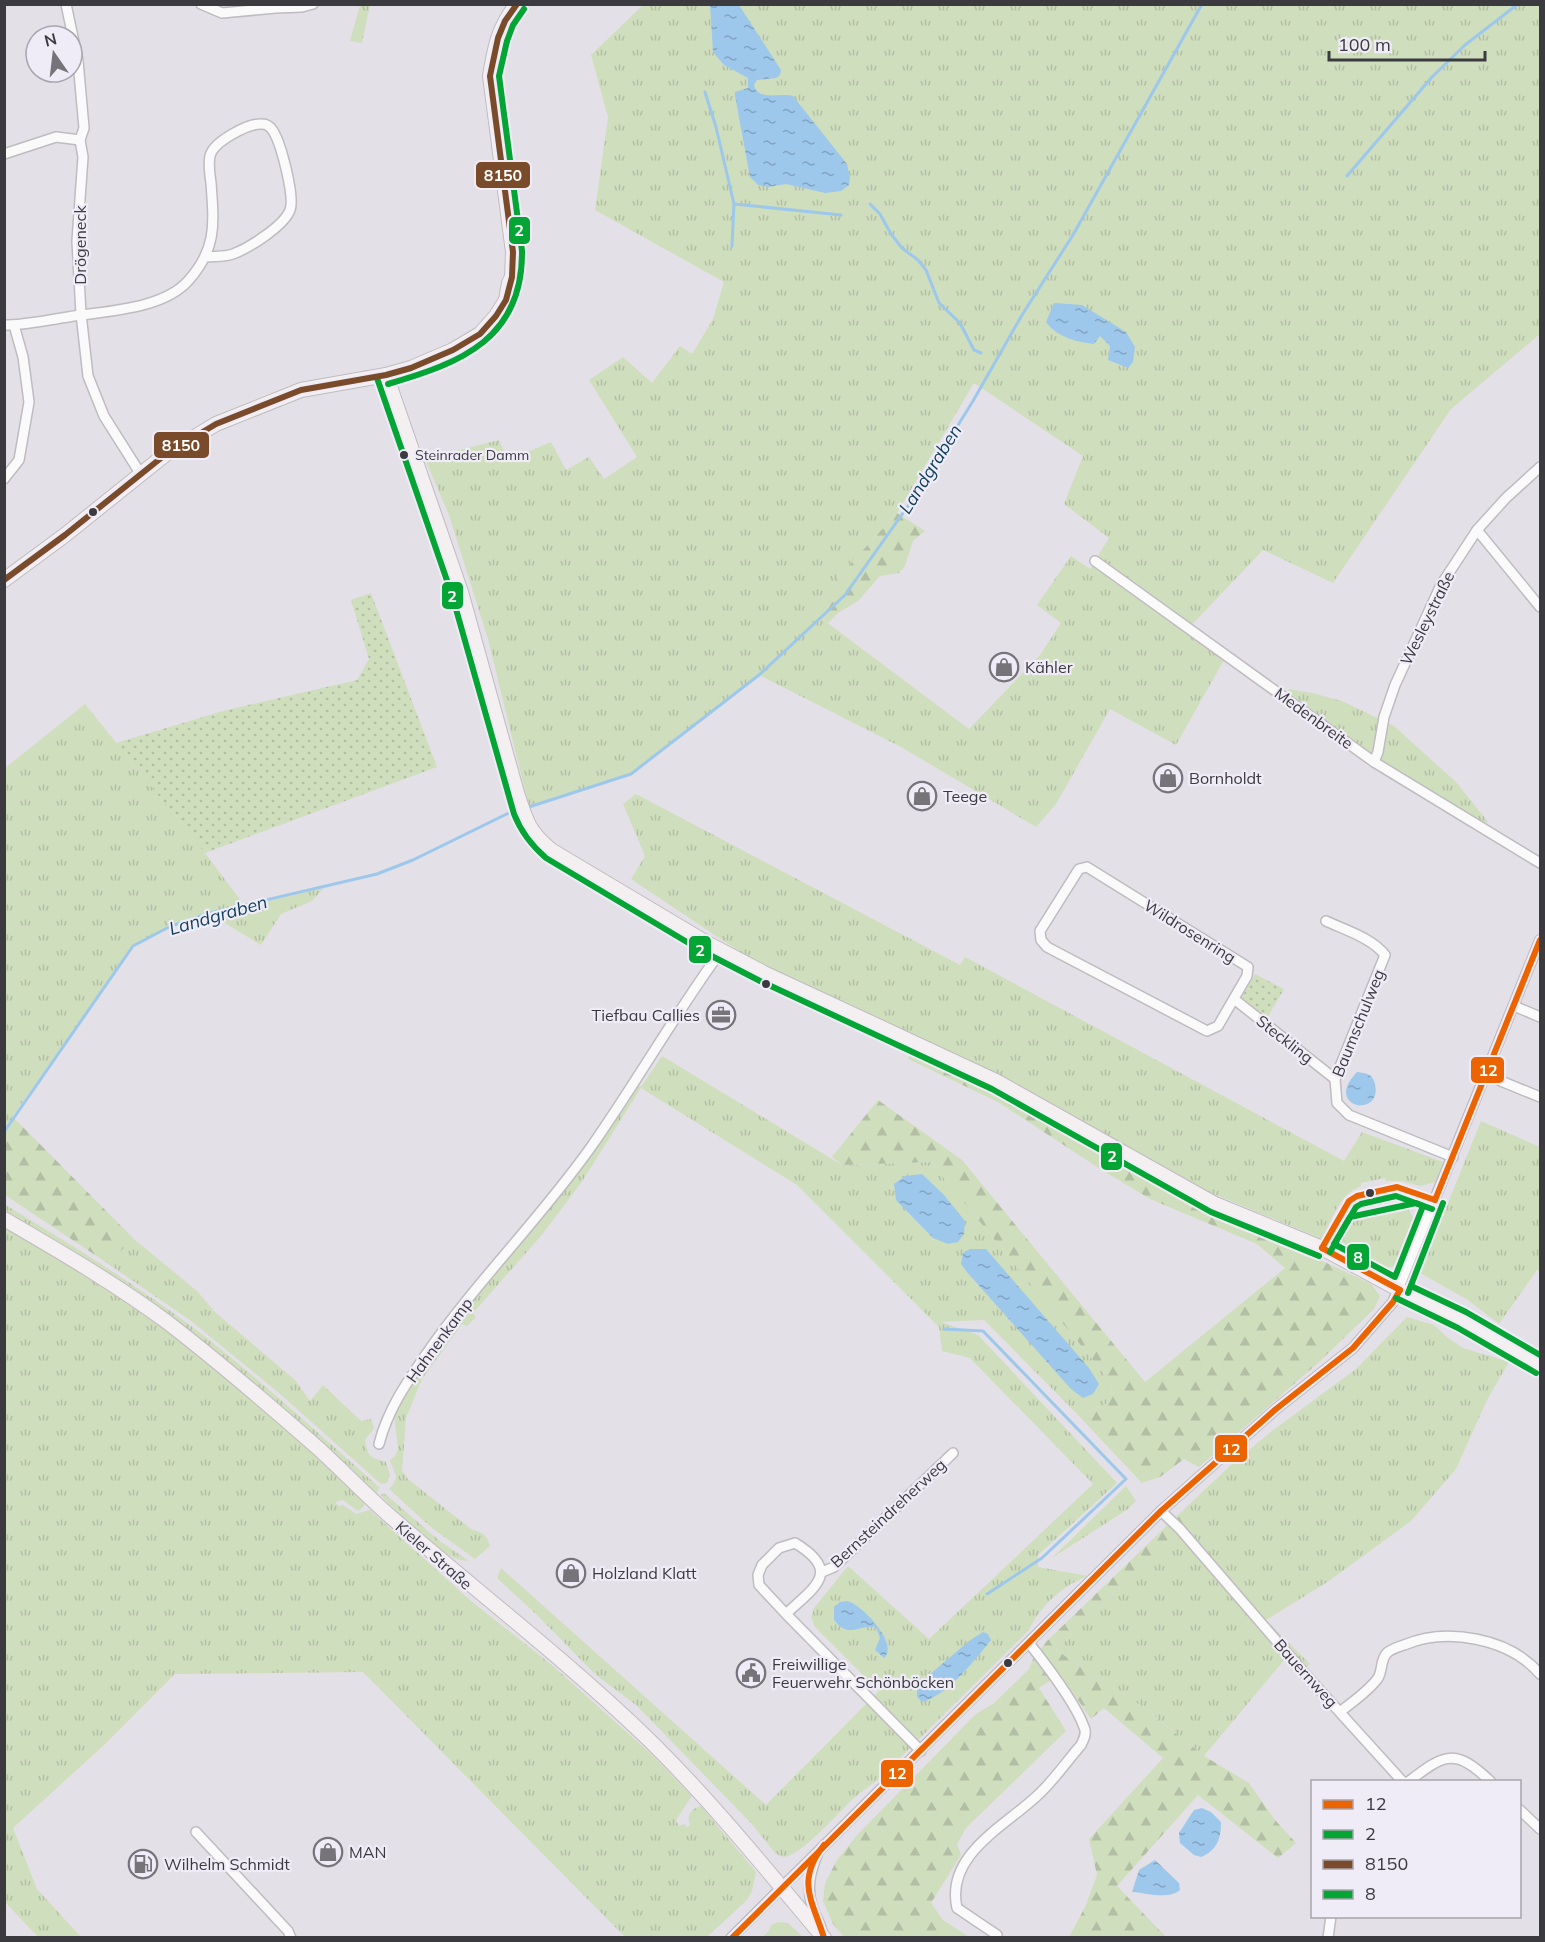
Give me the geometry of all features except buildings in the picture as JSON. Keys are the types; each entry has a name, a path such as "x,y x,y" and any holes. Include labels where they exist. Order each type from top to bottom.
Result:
{"main road":[{"path":"4,580 65,536 166,454 216,424 301,390 386,375 433,359 480,334 506,300 512,277 513,252 490,76 494,47 505,20 517,4"},
{"path":"386,375 460,592 528,826 537,838 551,850 721,951 996,1081 1215,1204 1322,1248 1462,1320 1540,1365"},
{"name":"Kieler Straße","path":"4,1219 78,1263 165,1321 236,1378 321,1451 373,1502 562,1661 645,1737 711,1807 823,1937"}],"street":[{"name":"Drögeneck","path":"66,4 78,61 84,128 80,140 82,173 77,241 81,314 88,376 104,416 140,474"},
{"path":"201,4 222,13 302,8 313,4"},
{"path":"4,479 19,460 29,402 23,357 9,325 129,307 162,298 187,282 206,257 213,230 209,162 211,153 239,130 258,124 267,124 273,130 277,141 291,191 292,204 288,214 272,230 242,250 226,256 206,257"},
{"path":"4,153 56,137 80,140"},
{"name":"Wesleystraße","path":"1374,762 1386,712 1422,623 1441,585 1477,530 1506,498 1540,467"},
{"path":"1477,530 1540,607"},
{"name":"Medenbreite","path":"1095,561 1374,762 1540,863"},
{"name":"Wildrosenring","path":"1087,867 1248,967 1248,974 1234,999 1218,1026 1207,1031 1047,947 1041,940 1040,931 1079,869 1087,867"},
{"name":"Baumschulweg","path":"1326,921 1359,936 1380,949 1385,955 1335,1079 1337,1103 1349,1115 1453,1157"},
{"path":"731,1938 921,1752 1161,1511 1276,1409 1353,1348 1394,1302 1540,940"},
{"name":"Hahnenkamp","path":"379,1444 390,1410 419,1365 477,1288 554,1197 591,1147 698,982 721,951"},
{"name":"Steckling","path":"1234,999 1335,1079"},
{"path":"1514,1006 1540,1017"},
{"path":"1486,1075 1540,1097"},
{"name":"Bernsteindreherweg","path":"822,1572 834,1567 953,1453"},
{"name":"Bauernweg","path":"1161,1511 1180,1529 1340,1712 1404,1780"},
{"name":"Bernsteindreherweg","path":"786,1614 819,1582 822,1572 818,1563 806,1549 795,1543 779,1548 762,1565 758,1575 759,1586 786,1614 921,1752"},
{"path":"1340,1712 1376,1680 1388,1651 1409,1642 1435,1637 1465,1637 1504,1648 1533,1665 1540,1674"},
{"path":"997,1935 957,1908 953,1893 958,1873 972,1851 1040,1794 1081,1745 1085,1737 1085,1728 1071,1704 1029,1643"},
{"path":"1409,1780 1434,1762 1449,1758 1461,1759 1472,1765 1489,1780"},
{"path":"1521,1811 1540,1829"},
{"path":"196,1833 288,1931 291,1938"},
{"path":"819,1850 810,1872 809,1899 823,1937"},
{"path":"1328,1938 1331,1918"}],"green space":[{"path":"360,5 370,5 362,43 350,41"},
{"path":"643,5 1540,5 1540,334 1451,409 1333,583 1263,550 1186,631 1224,660 1176,745 1110,709 1056,804 1036,827 901,747 759,675 631,774 529,807 488,639 449,515 425,459 499,440 508,460 551,442 566,470 589,457 604,479 637,457 589,380 623,357 652,383 680,346 692,354 713,319 724,282 595,210 608,117 591,55","holes":["974,383 1083,456 1064,504 1109,538 1090,569 1071,556 1037,605 1061,623 1040,655 969,729 809,609 897,513"]},
{"path":"897,513 925,531 913,541 905,566 899,573 880,576 858,601 838,613 828,623 809,609"},
{"path":"371,593 437,767 205,853 116,743 223,711 357,680 369,659 351,600"},
{"path":"1289,689 1342,701 1394,726 1456,782 1488,822 1483,825 1387,765 1287,693"},
{"path":"85,704 245,906 324,888 312,901 281,914 261,945 210,914 171,926 133,946 5,1127 5,768"},
{"path":"636,794 960,965 965,957 1344,1161 1362,1132 1443,1162 1436,1182 1420,1186 1402,1181 1386,1181 1385,1178 1361,1183 1361,1186 1353,1190 1342,1201 1322,1239 1202,1189 929,1042 746,956 631,879 645,856 623,804"},
{"path":"1255,974 1284,989 1266,1020 1243,1002 1242,997"},
{"path":"912,1048 965,1070 1070,1127 1142,1172 1219,1212 1371,1284 1380,1296 1374,1309 1319,1362 1199,1467 1184,1459 1160,1477 1142,1483 1079,1416 1108,1403 1112,1392 1110,1381 931,1162 842,1165 832,1157 878,1100 962,1160 1145,1382 1285,1268 1257,1244 1150,1199 998,1102 908,1059"},
{"path":"662,1056 842,1165 931,1162 1110,1381 1112,1392 1108,1403 1079,1416 984,1320 941,1322 978,1335 1117,1483 1038,1555 1038,1567 1088,1576 1053,1597 1039,1613 1029,1630 879,1779 853,1799 804,1846 786,1857 775,1853 751,1823 636,1705 596,1675 497,1578 501,1568 766,1805 879,1691 815,1627 811,1617 814,1608 848,1566 929,1639 1093,1484 970,1358 942,1351 939,1327 797,1185 641,1088 581,1183 541,1236 473,1313 476,1317 467,1326 462,1324 422,1379 406,1418 402,1471 408,1479 471,1529 484,1535 490,1546 475,1559 432,1528 389,1489 396,1476 390,1460 398,1449 394,1415 425,1360 637,1085 641,1087"},
{"path":"12,1116 134,1239 107,1263 5,1195 5,1127"},
{"path":"1481,1121 1540,1147 1540,1271 1537,1270 1499,1324 1468,1300 1420,1273"},
{"path":"1401,1202 1408,1208 1418,1227 1403,1258 1396,1265 1388,1268 1380,1266 1340,1248 1339,1234 1351,1217 1392,1211"},
{"path":"4,1204 130,1283 203,1335 379,1487 377,1493 324,1445 106,1275 5,1212"},
{"path":"5,1225 138,1308 198,1353 317,1455 365,1504 359,1511 343,1500 335,1502 339,1506 343,1505 356,1514 370,1510 471,1601 553,1666 651,1754 692,1796 676,1820 679,1826 690,1825 690,1813 701,1806 756,1872 752,1891 747,1900 707,1937 625,1937 363,1672 175,1674 104,1745 13,1828 37,1889 81,1937 38,1937 5,1902"},
{"path":"134,1239 197,1291 215,1312 295,1380 310,1401 323,1385 361,1421 371,1419 374,1428 365,1440 366,1446 371,1456 386,1462 390,1475 387,1483 381,1484 279,1393 191,1321 107,1263"},
{"path":"1407,1317 1434,1325 1463,1348 1509,1362 1488,1398 1456,1469 1411,1521 1329,1581 1266,1620 1310,1664 1299,1673 1284,1660 1204,1756 1143,1707 1056,1650 1184,1526 1179,1514 1232,1464 1272,1431 1356,1369"},
{"path":"1126,1486 1136,1501 1128,1509 1052,1558"},
{"path":"384,1493 441,1542 469,1561 458,1559 435,1546 382,1497"},
{"path":"1179,1514 1185,1526 1056,1650 1143,1707 1204,1756 1249,1783 1275,1820 1296,1843 1278,1858 1198,1795 1117,1886 1166,1937 1069,1937 1085,1907 1097,1875 1089,1839 1163,1758 1104,1708 1091,1719 1060,1674 1039,1688 1066,1731 966,1828 957,1844 961,1855 931,1903 943,1920 969,1937 844,1937 833,1924 823,1901 825,1883 837,1860 858,1834 976,1714 994,1703 1029,1669 1033,1659 1047,1641"},
{"path":"778,1922 788,1923 803,1937 762,1937 771,1925"}],"water":[{"path":"710,5 739,5 781,70 780,75 776,78 757,80 754,85 756,90 765,95 793,96 847,164 849,185 841,191 825,193 786,184 768,187 758,185 750,177 735,96 735,92 748,88 748,78 724,65 713,52"},
{"path":"1054,303 1082,305 1126,332 1135,347 1133,362 1128,368 1108,360 1110,346 1100,336 1094,344 1061,335 1050,327 1046,322"},
{"path":"1357,1072 1371,1076 1375,1084 1375,1095 1371,1102 1364,1105 1356,1105 1349,1101 1346,1094 1348,1084"},
{"path":"922,1174 944,1195 965,1221 964,1234 958,1242 948,1244 933,1238 896,1200 894,1184 905,1176"},
{"path":"970,1249 986,1249 1089,1368 1099,1384 1093,1394 1083,1398 1071,1389 966,1271 961,1264 963,1253"},
{"path":"847,1601 870,1617 883,1635 888,1652 884,1658 875,1650 880,1638 876,1627 849,1630 839,1626 834,1620 834,1607 840,1602"},
{"path":"983,1632 988,1634 991,1640 969,1667 951,1685 922,1702 917,1697 921,1682"},
{"path":"1202,1808 1211,1812 1221,1822 1217,1843 1211,1851 1201,1857 1194,1855 1180,1843 1179,1833 1194,1810"},
{"path":"1155,1860 1179,1883 1180,1890 1170,1895 1132,1892 1139,1870"}],"waterway":[{"name":"Landgraben","path":"529,807 631,774 759,675 845,595 908,506 973,401 1022,315 1073,235 1202,4"},
{"path":"1347,176 1432,77 1465,45 1518,4"},
{"path":"705,92 716,127 734,204 732,246"},
{"path":"734,204 841,215"},
{"path":"870,204 880,214 902,248 918,260 926,270 939,303 960,323 974,350 981,353"},
{"name":"Landgraben","path":"4,1132 133,946 171,926 210,913 377,874 413,860 515,810"},
{"path":"944,1329 983,1331 1126,1479 1042,1558 987,1594"}],"transit line":[{"name":"8150","path":"4,580 65,535 166,454 216,424 301,390 386,375 411,368 453,350 480,334 506,300 512,277 513,252 490,76 498,38 505,21 517,4"},
{"name":"2","path":"388,384 440,367 463,356 500,326 512,306 520,281 522,251 499,76 507,41 513,25 524,9"},
{"name":"2","path":"377,378 452,595 514,814 523,832 546,858 702,951 760,981 992,1089 1211,1212 1319,1256"},
{"name":"12","path":"1435,1200 1540,940"},
{"name":"12","path":"1322,1248 1349,1201 1357,1196 1397,1187 1435,1200"},
{"name":"2","path":"1330,1252 1356,1207 1361,1204 1396,1196 1432,1209"},
{"name":"8","path":"1416,1203 1423,1206 1395,1277 1334,1244 1350,1217 1416,1203"},
{"name":"2","path":"1408,1293 1443,1203"},
{"name":"12","path":"1322,1248 1400,1290"},
{"name":"8","path":"1411,1286 1466,1312 1540,1355"},
{"name":"12","path":"732,1938 1161,1511 1276,1409 1353,1348 1393,1302 1400,1290"},
{"name":"2","path":"1396,1298 1458,1328 1536,1373"},
{"name":"12","path":"824,1845 815,1858 808,1881 809,1892 824,1938"}],"place":[{"name":"Steinrader Damm","path":"404,455"},
{"name":"Kähler","path":"1004,667"},
{"name":"Bornholdt","path":"1168,778"},
{"name":"Teege","path":"922,796"},
{"name":"Tiefbau Callies","path":"721,1015"},
{"name":"Holzland Klatt","path":"571,1573"},
{"name":"Freiwillige Feuerwehr Schönböcken","path":"751,1673"},
{"name":"MAN","path":"328,1852"},
{"name":"Wilhelm Schmidt","path":"143,1864"}]}
